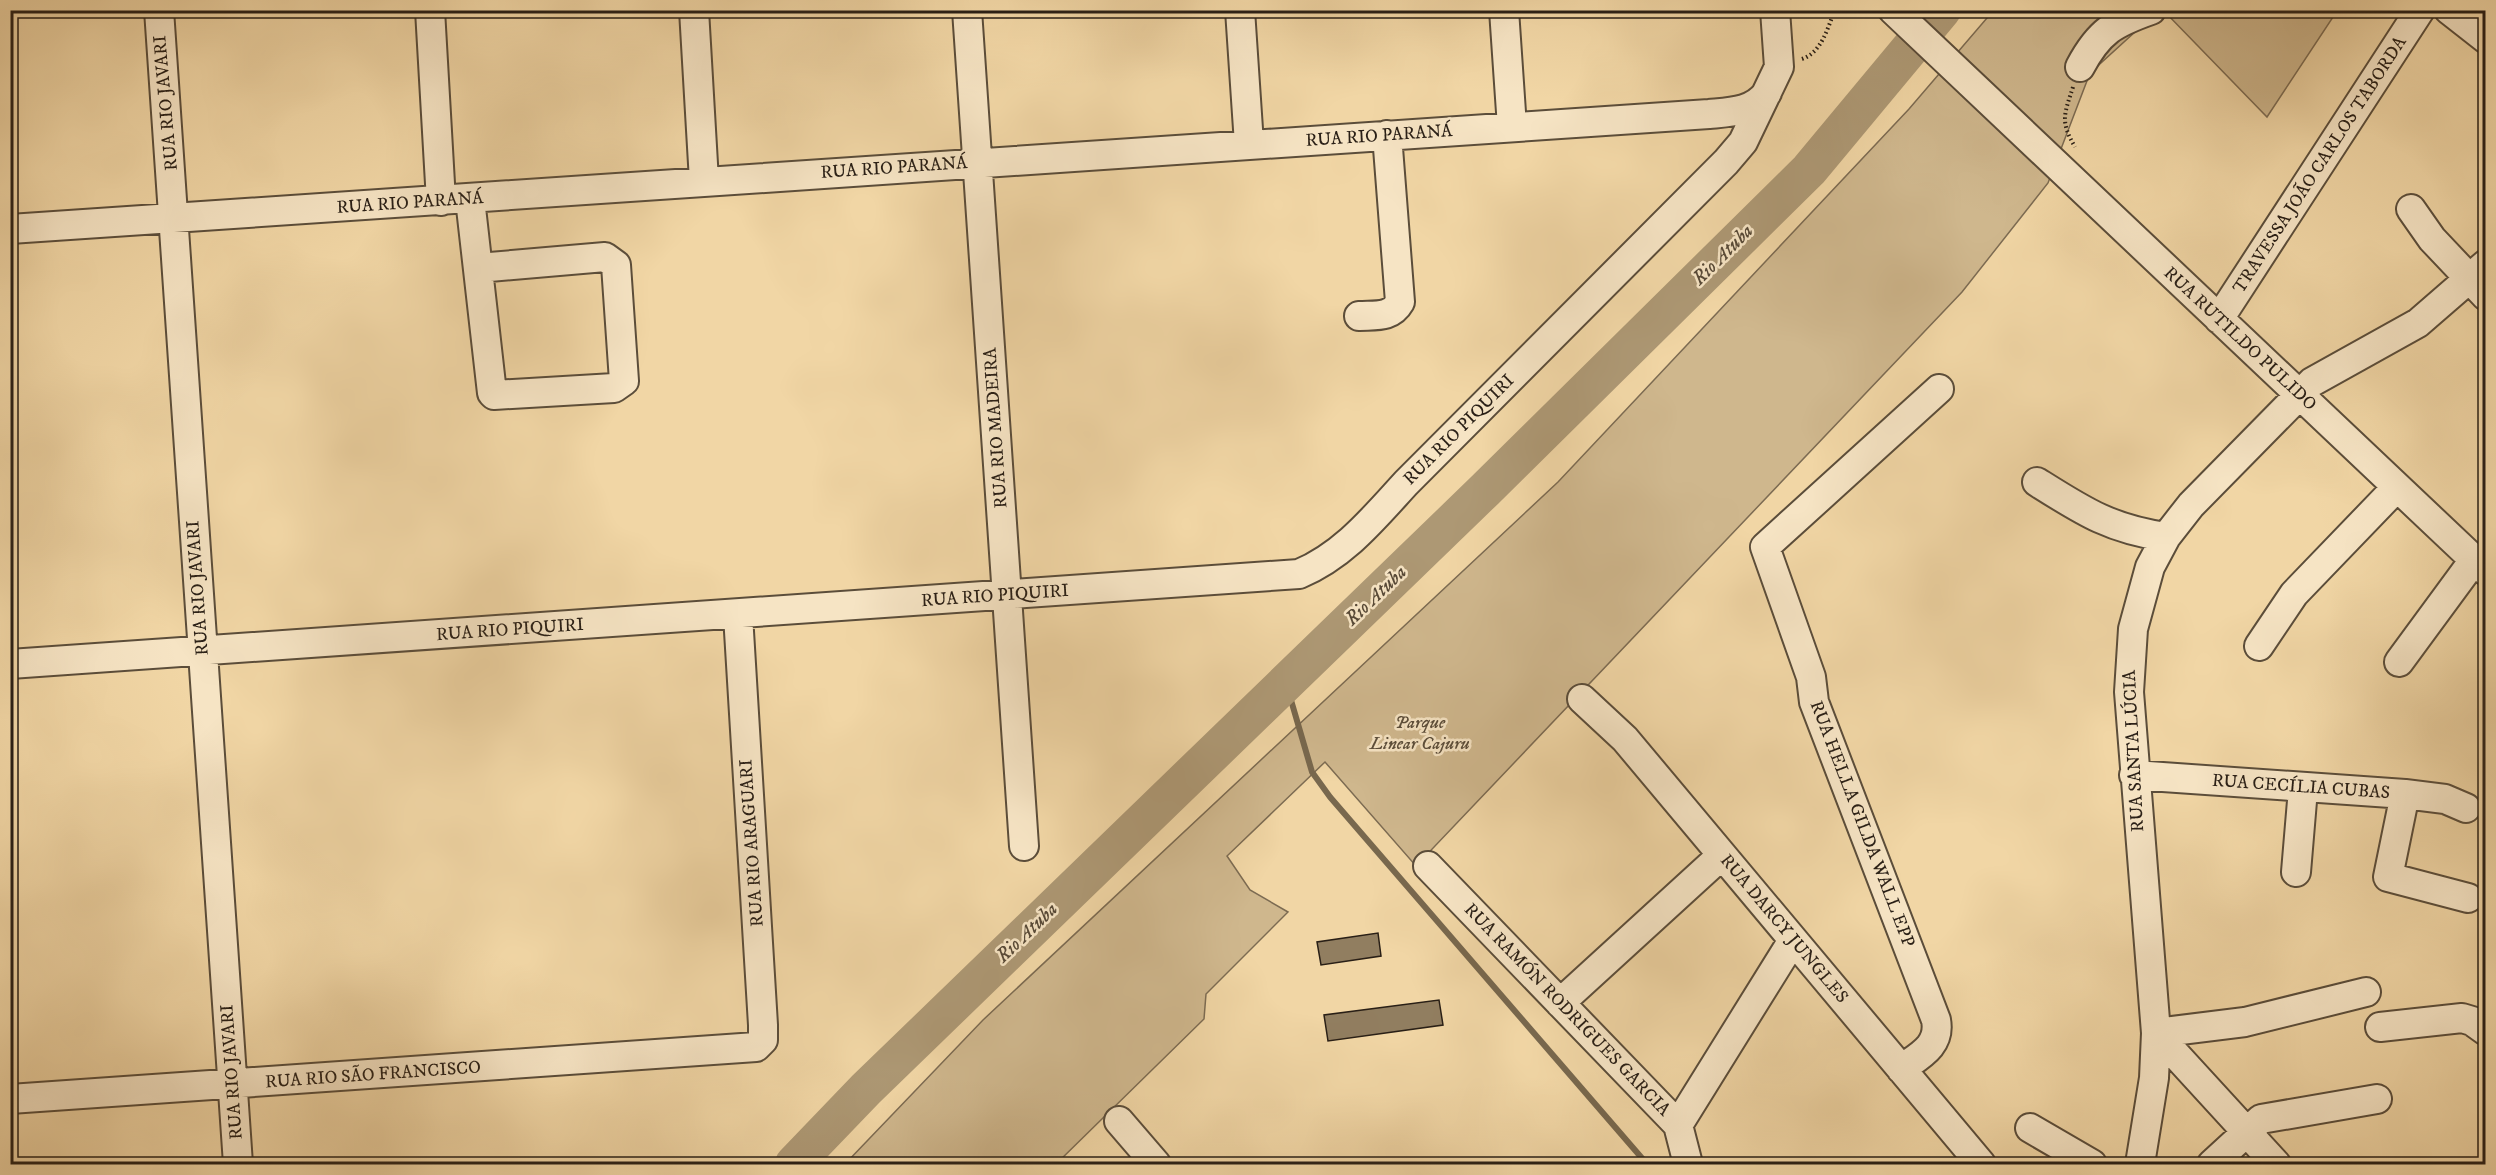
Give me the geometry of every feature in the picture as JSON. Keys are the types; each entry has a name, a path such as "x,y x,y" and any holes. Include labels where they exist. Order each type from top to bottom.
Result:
{"street":[{"name":"RUA RIO JAVARI","path":"159,10 238,1164"},
{"path":"430,10 441,201"},
{"path":"694,10 704,181"},
{"name":"RUA RIO MADEIRA","path":"967,10 1024,846"},
{"path":"1240,10 1249,144"},
{"path":"1504,10 1512,127"},
{"path":"1774,78 1775,10"},
{"name":"RUA RUTILDO PULIDO","path":"1893,10 2480,566"},
{"path":"2080,67 2093,43 2107,29 2151,10"},
{"name":"TRAVESSA JOÃO CARLOS TABORDA","path":"2219,319 2420,10"},
{"path":"2449,10 2486,39"},
{"name":"RUA RIO PARANÁ","path":"10,229 1736,111 1756,104 1774,78"},
{"name":"RUA RIO PIQUIRI","path":"10,664 738,615 1299,574 1324,563 1358,535 1406,483 1726,162 1743,142 1774,78"},
{"path":"1359,316 1387,315 1396,310 1400,302 1387,135"},
{"path":"470,199 489,388 494,396 614,388 624,381 616,265 612,260 605,257 478,268"},
{"path":"2411,209 2432,239 2480,280"},
{"name":"RUA SANTA LÚCIA","path":"2140,1164 2154,1078 2156,1034 2129,692 2133,629 2150,567 2166,537 2222,471 2299,395 2322,375 2418,323 2480,280"},
{"name":"RUA HELLA GILDA WALL EPP","path":"1901,1069 1933,1045 1938,1029 1936,1020 1814,702 1811,677 1765,547 1939,389"},
{"path":"2037,482 2103,522 2127,531 2166,537"},
{"path":"2259,646 2294,594 2397,487"},
{"path":"2399,662 2480,566"},
{"name":"RUA RIO ARAGUARI","path":"735,1049 756,1047 763,1040 738,615"},
{"name":"RUA DARCY JUNGLES","path":"1582,699 1625,739 1980,1164"},
{"name":"RUA CECÍLIA CUBAS","path":"2134,775 2303,789 2405,794 2445,800 2466,808"},
{"path":"2296,872 2303,789"},
{"path":"2405,794 2388,877 2468,898"},
{"path":"1560,1003 1722,855"},
{"name":"RUA RAMÓN RODRIGUES GARCIA","path":"1428,866 1678,1125 1688,1164"},
{"path":"1678,1125 1793,940"},
{"path":"2156,1034 2245,1022 2366,992"},
{"path":"2380,1027 2462,1018 2472,1021 2486,1031"},
{"path":"2156,1034 2276,1164"},
{"name":"RUA RIO SÃO FRANCISCO","path":"10,1099 735,1049"},
{"path":"2212,1164 2261,1119 2377,1100"},
{"path":"1119,1121 1156,1164"},
{"path":"2030,1128 2092,1164"}],"path":[{"path":"1774,78 1814,54 1835,10"},
{"path":"2077,150 2064,126 2064,115 2080,67"}],"green space":[{"name":"Parque Linear Cajuru","path":"1993,11 2158,11 2090,73 2048,183 1962,292 1416,866 1325,762 1227,856 1250,890 1288,912 1206,994 1204,1019 1056,1164 845,1164 983,1020 1558,482 1909,109"},
{"path":"2164,11 2337,11 2267,117"}],"building":[{"path":"1378,933 1381,956 1321,965 1317,942"},
{"path":"1439,1000 1443,1025 1328,1041 1324,1015"}],"waterway":[{"name":"Rio Atuba","path":"794,1164 866,1089 1485,490 1809,170 1942,10"},
{"path":"1286,683 1312,772 1330,797 1647,1164"}]}
